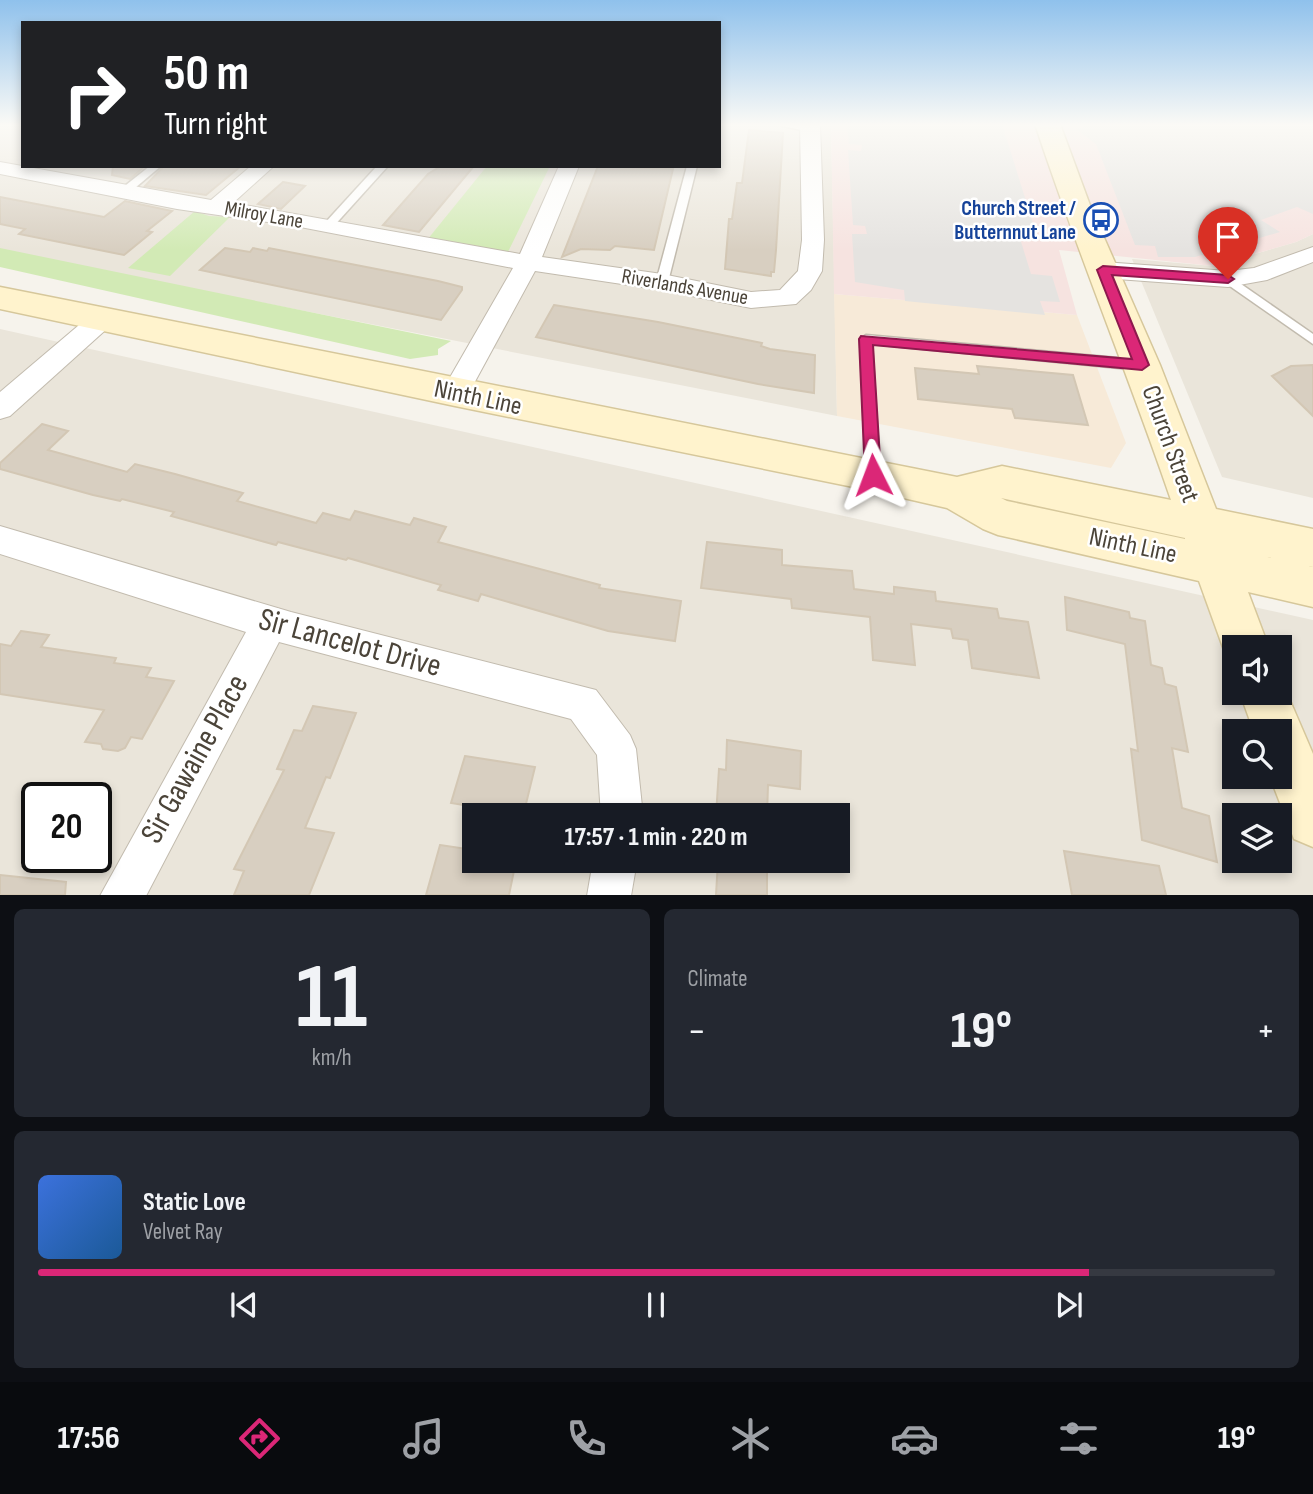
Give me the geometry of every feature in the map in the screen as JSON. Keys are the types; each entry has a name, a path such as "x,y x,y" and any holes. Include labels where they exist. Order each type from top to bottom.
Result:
{"main road":[{"name":"Church Street","path":"1062,166 1142,365 1241,635"},
{"name":"Ninth Line","path":"0,298 455,393 873,475 957,494 998,517 1313,587"},
{"name":"Ninth Line","path":"957,494 1002,482 1313,548"},
{"path":"1292,766 1313,820"}],"street":[{"name":"Riverlands Avenue","path":"528,262 662,282 751,300 786,298 802,284 810,271 813,240 811,166"},
{"name":"Milroy Lane","path":"0,168 37,170 177,202 217,206 528,262"},
{"path":"217,206 262,168"},
{"path":"455,393 528,262 568,168"},
{"path":"1103,270 1228,279 1258,275 1313,254"},
{"path":"0,408 101,320"},
{"name":"Sir Lancelot Drive","path":"0,540 270,623 583,703 616,749 621,803"},
{"name":"Sir Gawaine Place","path":"122,895 270,623"},
{"path":"609,895 613,873"}],"lane":[{"path":"125,191 154,168"},
{"path":"328,226 381,168"},
{"path":"662,282 691,168"},
{"path":"1228,279 1313,340"},
{"path":"873,475 866,339 1142,365"}],"shaded area":[{"path":"0,166 21,166 21,168 721,168 721,166 832,166 837,416 0,251"},
{"path":"832,166 1313,166 1313,234 1296,242 1213,266 1059,250 1077,315 834,294"},
{"path":"849,166 1015,166 1036,233 1018,232 1031,274 1052,276 1060,302 1040,301 1045,315 905,301 904,290 855,282 852,234 867,234 865,226 853,225"},
{"path":"1104,166 1313,166 1313,214 1297,207 1261,220 1280,232 1195,257 1158,257 1155,246 1135,245"},
{"path":"1313,234 1313,498 1222,477 1132,259 1213,266 1296,242"},
{"path":"834,294 1077,315 1126,443 1111,468 837,416"},
{"path":"0,329 1313,620 1313,895 0,895"}],"green space":[{"path":"485,168 549,168 507,254 427,240"},
{"path":"195,211 209,216 230,217 170,276 128,268"},
{"path":"0,248 451,341 438,349 438,355 410,359 0,267"}],"building":[{"path":"744,166 781,166 774,272 771,272 771,276 725,269 729,219 732,219 737,183 742,183"},
{"path":"113,168 143,168 130,179 112,175"},
{"path":"162,168 239,168 206,195 145,186"},
{"path":"438,168 472,168 419,232 383,225 428,174"},
{"path":"597,168 673,169 654,250 615,246 610,250 581,249 562,257"},
{"path":"283,182 305,186 281,209 258,204"},
{"path":"0,197 104,217 125,201 172,211 147,231 152,232 124,255 19,234 25,229 0,224"},
{"path":"225,248 250,252 253,248 267,251 269,248 438,281 462,287 462,290 441,320 200,270"},
{"path":"554,305 658,322 762,343 761,346 770,349 815,355 814,393 758,384 536,337"},
{"path":"1313,365 1313,416 1272,376 1291,366"},
{"path":"977,366 1073,375 1088,425 1015,418 1012,409 918,399 915,368 979,374"},
{"path":"42,424 68,431 48,450 127,472 135,464 175,474 243,493 237,501 316,523 323,513 350,520 355,511 410,525 414,518 446,527 438,542 600,585 599,588 681,601 675,641 608,631 481,594 478,601 438,590 441,585 348,558 346,560 278,542 276,545 171,516 174,512 93,495 0,469 0,463"},
{"path":"707,542 782,550 782,565 852,571 854,589 894,594 894,587 935,592 936,601 997,609 999,618 1028,622 1039,678 972,668 968,640 953,638 951,629 911,624 915,665 873,660 870,617 792,608 791,599 701,588"},
{"path":"1065,597 1129,612 1130,618 1145,621 1151,665 1162,668 1165,684 1176,687 1188,752 1172,748 1182,808 1209,816 1217,862 1142,840 1131,749 1138,751 1125,644 1067,630"},
{"path":"21,631 49,635 41,647 116,658 114,663 151,668 146,677 174,681 142,739 131,737 125,748 118,751 103,749 101,744 85,742 104,710 0,694 0,644 11,646"},
{"path":"313,706 356,713 330,778 326,777 305,828 334,833 309,895 234,895 244,871 234,869 284,770 277,769 294,730 302,731"},
{"path":"727,740 801,751 800,789 768,785 767,803 717,803 719,769 726,770"},
{"path":"465,756 535,767 526,803 451,803"},
{"path":"440,845 462,848 462,873 514,873 509,895 426,895"},
{"path":"1064,851 1159,866 1166,895 1072,895"},
{"path":"717,873 767,873 767,895 716,895"},
{"path":"0,875 66,882 65,895 0,895"}],"place":[{"name":"Church Street / Butternnut Lane","path":"1101,220"}],"route":[{"path":"873,475 866,339 1142,365 1103,270 1228,279"}]}
